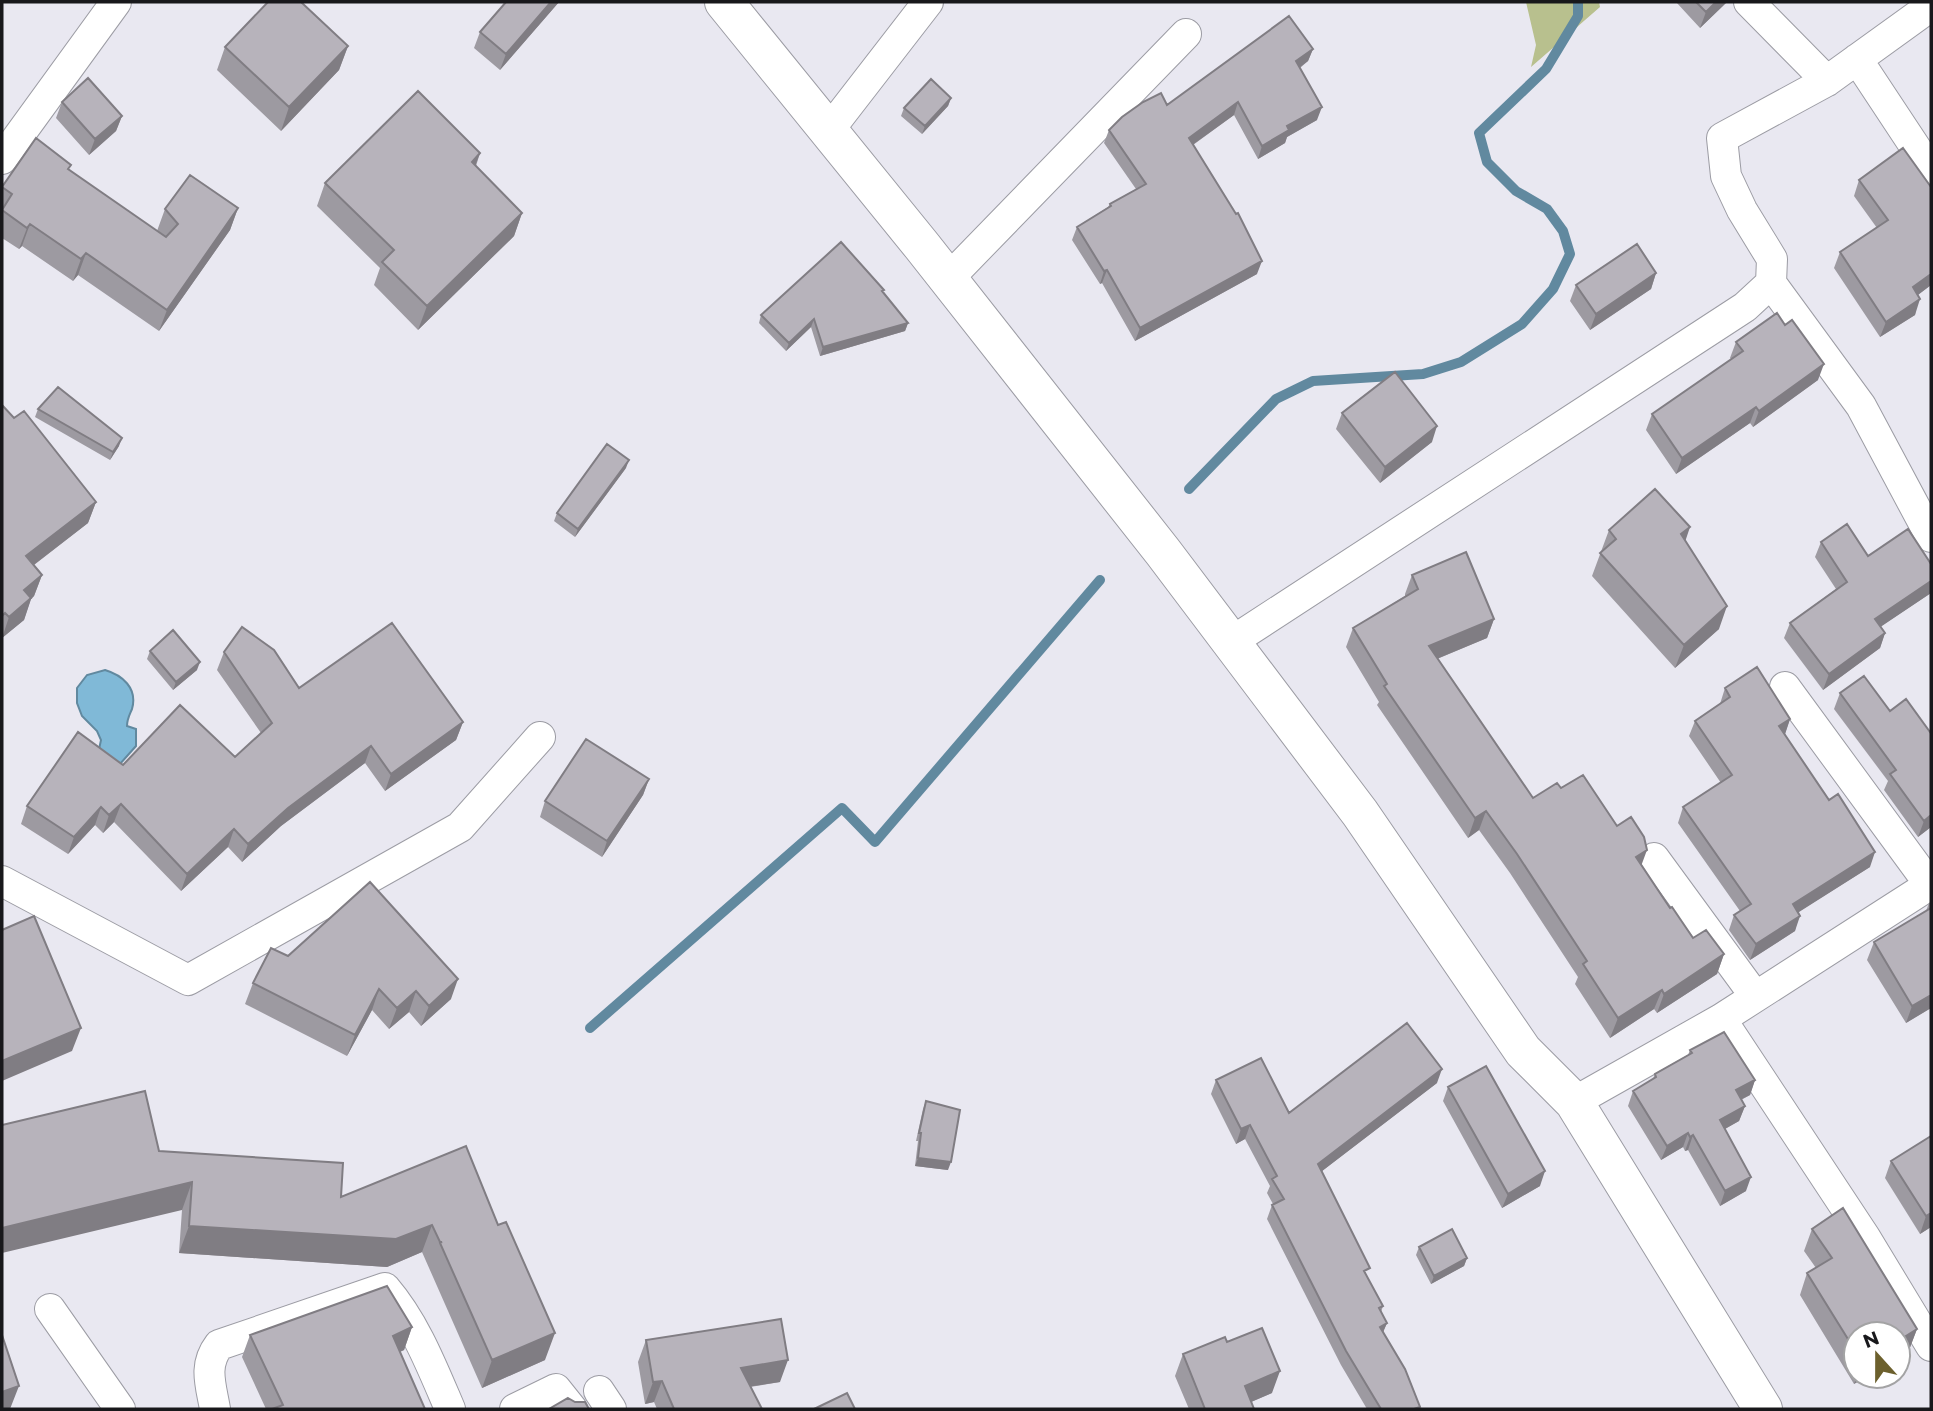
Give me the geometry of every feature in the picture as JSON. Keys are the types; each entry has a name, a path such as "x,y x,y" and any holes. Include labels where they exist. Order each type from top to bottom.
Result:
{"street":[{"path":"2,159 116,2"},
{"path":"724,2 948,279 1163,552 1360,813 1523,1051 1574,1102 1763,1409"},
{"path":"829,130 928,2"},
{"path":"1749,2 1827,80"},
{"path":"1931,6 1827,80 1722,138 1726,177 1742,210 1772,259 1771,283 1861,406 1931,537"},
{"path":"948,279 1186,34"},
{"path":"1857,59 1931,171"},
{"path":"1231,642 1745,307 1771,283"},
{"path":"1574,1102 1721,1019 1931,884 1784,687"},
{"path":"2,881 188,979 460,827 540,737"},
{"path":"1654,858 1755,996"},
{"path":"1721,1019 1865,1237 1931,1346"},
{"path":"215,1409 209,1370 212,1354 219,1345 385,1288 398,1303 423,1346 450,1409"},
{"path":"50,1308 120,1409"},
{"path":"514,1409 556,1389 572,1409"}],"green space":[{"path":"1526,2 1599,2 1600,7 1531,67 1536,45"}],"water":[{"path":"105,670 123,679 133,695 127,726 136,729 136,746 120,764 98,754 101,740 97,731 82,716 77,703 77,688 87,675"}],"building":[{"path":"268,2 301,2 348,46 289,107 225,47"},
{"path":"506,2 551,2 506,54 480,32"},
{"path":"1696,2 1716,2 1706,12"},
{"path":"1289,16 1313,49 1296,61 1322,107 1287,126 1289,130 1262,146 1238,102 1189,138 1236,214 1238,213 1262,261 1140,328 1107,270 1104,271 1077,227 1146,184 1109,130 1143,102 1161,93 1167,105"},
{"path":"88,78 122,116 95,139 62,102"},
{"path":"931,79 951,98 925,126 904,108"},
{"path":"418,91 480,153 472,162 522,213 427,306 382,262 394,250 325,183"},
{"path":"36,138 71,165 68,169 166,237 178,224 165,209 190,175 238,208 167,310 86,253 81,259 30,224 27,228 2,210 12,194 2,187"},
{"path":"1903,148 1931,187 1931,274 1913,287 1920,299 1886,322 1840,252 1888,220 1859,180"},
{"path":"841,242 884,290 882,291 908,323 823,347 814,319 789,343 761,315"},
{"path":"1637,244 1656,273 1596,314 1576,285"},
{"path":"1777,313 1785,325 1792,320 1824,364 1759,411 1756,407 1682,458 1652,414 1743,351 1736,342"},
{"path":"1395,372 1437,426 1385,467 1342,413"},
{"path":"58,387 122,438 113,452 38,409"},
{"path":"2,405 14,418 24,411 96,502 26,556 42,575 24,590 31,598 9,617 5,613 2,616"},
{"path":"607,444 629,460 578,529 557,513"},
{"path":"1655,489 1690,527 1681,534 1727,606 1684,645 1600,553 1616,539 1609,530"},
{"path":"1847,524 1868,556 1908,529 1931,564 1931,581 1875,619 1885,633 1829,674 1790,623 1847,582 1821,542"},
{"path":"1466,552 1494,619 1429,646 1533,798 1557,783 1561,788 1583,775 1617,826 1631,817 1644,837 1647,850 1636,857 1693,938 1706,930 1724,954 1664,994 1662,990 1618,1018 1583,964 1587,961 1517,854 1486,811 1475,818 1384,686 1387,684 1353,628 1418,589 1412,575"},
{"path":"392,623 463,722 391,774 371,746 288,808 248,844 234,829 187,874 121,804 109,815 101,807 74,837 27,806 78,732 123,765 180,705 235,757 272,723 224,652 242,627 274,650 299,688"},
{"path":"173,630 200,662 176,682 150,651"},
{"path":"1757,667 1790,719 1779,726 1829,800 1838,794 1875,852 1793,904 1800,916 1756,944 1734,915 1751,904 1683,807 1732,775 1695,721 1730,697 1725,688"},
{"path":"1864,676 1890,711 1906,699 1931,731 1931,815 1924,821 1890,774 1896,770 1840,693"},
{"path":"586,739 649,779 607,841 545,801"},
{"path":"370,882 458,979 429,1006 416,991 397,1008 379,989 355,1035 253,983 271,948 288,956"},
{"path":"1931,908 1931,995 1912,1006 1874,942"},
{"path":"34,916 81,1028 2,1061 2,930"},
{"path":"1407,1023 1442,1069 1318,1164 1370,1268 1364,1271 1383,1306 1379,1308 1387,1323 1380,1327 1405,1369 1420,1407 1381,1409 1346,1351 1272,1205 1284,1199 1272,1179 1277,1176 1250,1125 1241,1129 1216,1080 1261,1058 1289,1113"},
{"path":"1724,1032 1755,1080 1736,1090 1745,1106 1720,1120 1751,1177 1725,1191 1693,1135 1690,1137 1688,1133 1667,1146 1633,1091 1656,1077 1655,1074 1692,1053 1690,1050"},
{"path":"1486,1066 1545,1171 1508,1194 1448,1087"},
{"path":"145,1091 159,1151 343,1163 341,1197 466,1146 498,1225 506,1222 555,1333 492,1360 440,1243 442,1242 432,1225 396,1239 189,1226 192,1182 2,1228 2,1125"},
{"path":"926,1101 960,1110 951,1162 918,1158 919,1133"},
{"path":"1931,1136 1931,1213 1926,1216 1891,1161"},
{"path":"1843,1208 1911,1320 1842,1320 1842,1329 1807,1273 1832,1258 1812,1229"},
{"path":"1452,1229 1467,1258 1434,1276 1419,1247"},
{"path":"387,1286 412,1327 393,1336 425,1409 272,1409 283,1405 250,1335"},
{"path":"781,1319 788,1360 741,1368 762,1409 674,1409 662,1381 653,1382 646,1340"},
{"path":"1262,1328 1280,1371 1245,1386 1254,1409 1205,1409 1183,1354 1225,1337 1227,1342"},
{"path":"2,1335 19,1386 2,1392"},
{"path":"847,1393 855,1409 814,1409"},
{"path":"568,1398 575,1402 585,1402 589,1409 549,1409"}],"waterway":[{"path":"1189,489 1276,399 1313,381 1423,374 1461,362 1522,324 1553,289 1570,254 1563,231 1547,209 1516,191 1487,162 1479,133 1546,69 1578,16 1578,2"},
{"path":"590,1028 842,808 875,842 1100,580"}]}
